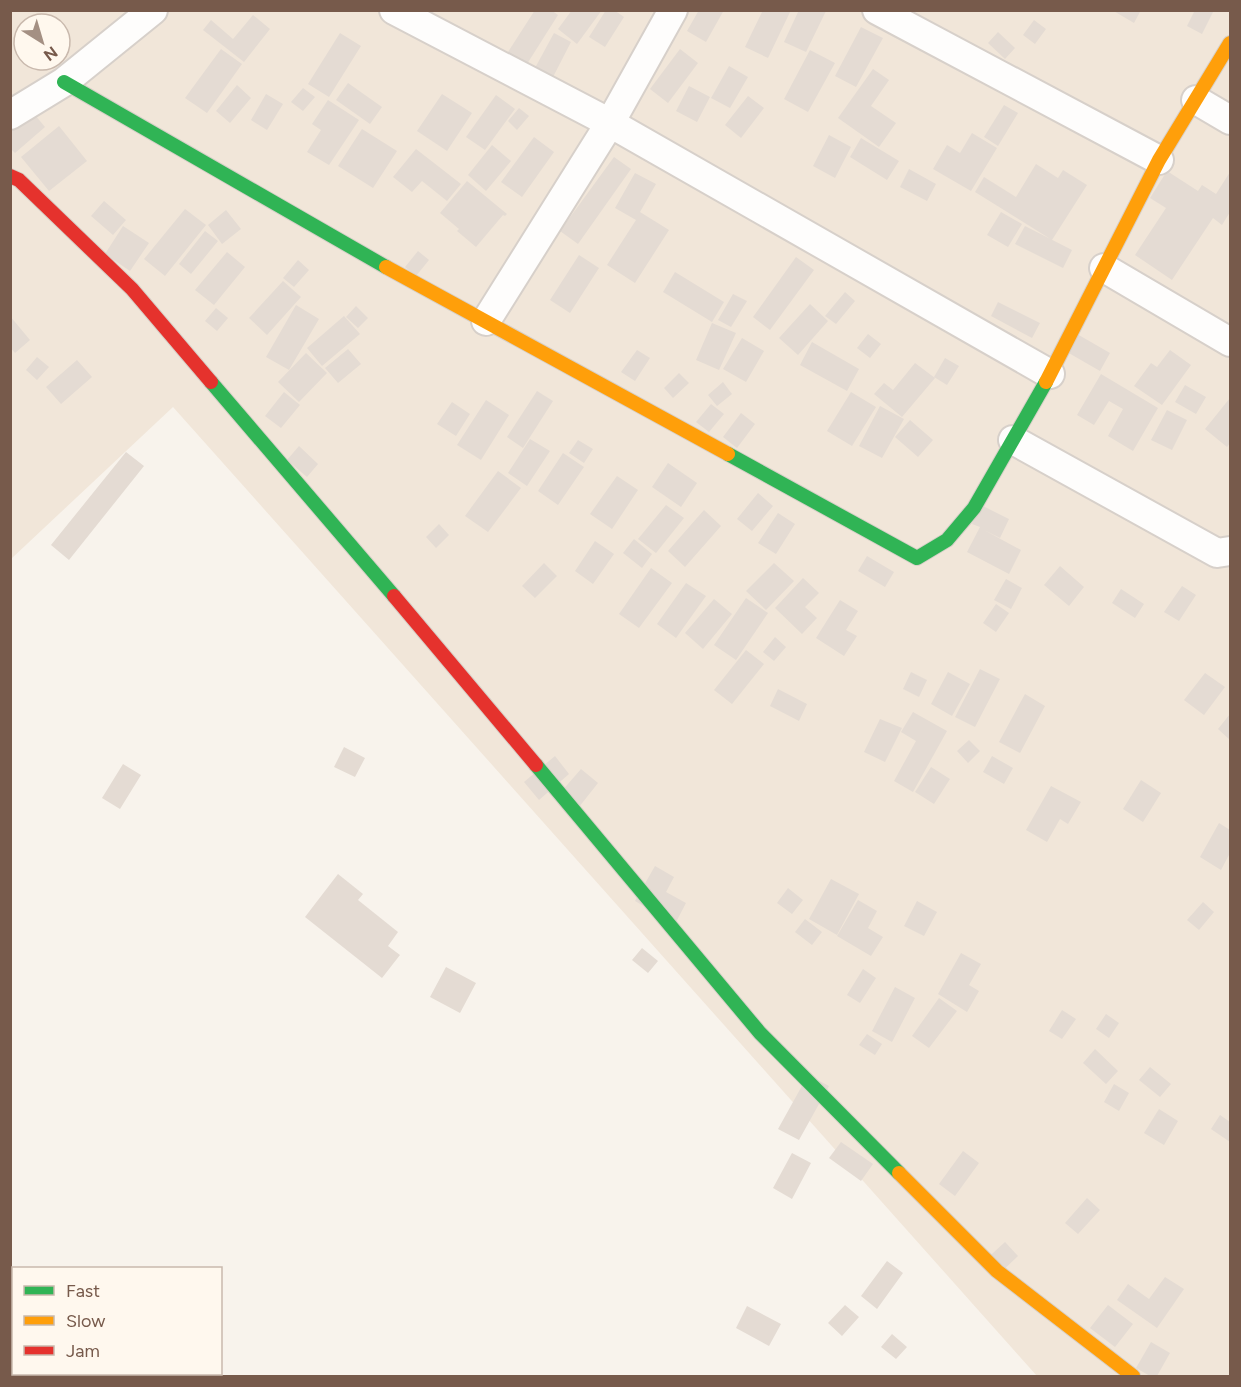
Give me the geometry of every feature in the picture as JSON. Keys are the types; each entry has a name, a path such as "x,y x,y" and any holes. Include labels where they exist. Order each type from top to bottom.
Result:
{"street":[{"path":"10,115 64,82 153,10"},
{"path":"394,10 610,123 1050,374"},
{"path":"486,321 610,123 673,10"},
{"path":"877,10 1159,160"},
{"path":"64,82 342,243 917,558 947,540 974,508 1050,374 1159,160 1230,43"},
{"path":"1196,100 1230,120"},
{"path":"10,176 19,180 132,289 449,661 760,1033 997,1271 1132,1377"},
{"path":"1104,268 1230,342"},
{"path":"1013,440 1217,553 1230,551"}],"shaded area":[{"path":"11,11 1230,11 1230,1376 1037,1376 173,407 11,559"}],"building":[{"path":"535,10 551,10 558,15 527,64 508,52"},
{"path":"572,10 602,10 577,44 558,29"},
{"path":"606,10 614,10 624,17 605,47 589,37"},
{"path":"699,10 724,10 706,42 687,31"},
{"path":"763,10 791,10 768,58 745,47"},
{"path":"799,10 826,11 806,52 784,42"},
{"path":"1112,10 1141,10 1134,23"},
{"path":"1195,10 1214,10 1202,34 1187,26"},
{"path":"253,15 270,29 244,62 203,30 211,20 233,39"},
{"path":"1034,20 1046,29 1035,44 1023,35"},
{"path":"861,27 883,38 856,87 835,76"},
{"path":"998,32 1015,48 1005,59 988,43"},
{"path":"340,33 361,46 329,97 308,84"},
{"path":"554,33 571,42 553,77 535,68"},
{"path":"221,49 242,64 207,113 185,98"},
{"path":"680,49 698,63 668,103 650,89"},
{"path":"810,50 835,63 808,112 784,99"},
{"path":"729,66 748,77 730,108 711,98"},
{"path":"873,69 889,80 871,106 896,123 879,147 838,118"},
{"path":"348,83 382,107 370,124 336,100"},
{"path":"237,85 251,98 230,123 216,111"},
{"path":"689,86 710,97 697,122 676,111"},
{"path":"303,88 315,97 303,111 291,102"},
{"path":"266,94 283,104 267,130 251,120"},
{"path":"442,94 472,113 447,151 417,131"},
{"path":"496,95 515,109 485,150 466,137"},
{"path":"748,96 764,108 741,138 725,125"},
{"path":"328,100 359,120 329,165 307,152 321,130 312,124"},
{"path":"1004,105 1018,113 998,146 984,137"},
{"path":"519,108 529,116 517,130 508,121"},
{"path":"30,109 45,127 15,153 10,148 10,126"},
{"path":"59,126 87,161 49,191 21,157"},
{"path":"362,129 397,151 373,188 338,166"},
{"path":"972,133 997,148 971,191 933,169 947,145 960,153"},
{"path":"829,135 851,147 835,178 813,166"},
{"path":"534,137 554,152 522,197 501,182"},
{"path":"861,138 899,161 887,180 850,157"},
{"path":"492,145 511,161 486,191 468,175"},
{"path":"416,149 461,184 447,201 422,181 412,192 393,177"},
{"path":"614,157 631,169 578,244 560,231"},
{"path":"1036,164 1058,178 1063,170 1087,185 1052,240 975,192 984,177 1016,197"},
{"path":"909,169 936,184 927,201 900,187"},
{"path":"1167,171 1198,191 1202,185 1216,194 1230,172 1230,212 1222,225 1213,218 1172,280 1135,255 1166,208 1150,198"},
{"path":"635,173 656,184 640,212 669,230 635,283 607,265 636,220 615,208"},
{"path":"467,181 507,214 503,215 476,247 440,213"},
{"path":"104,201 126,220 113,235 91,216"},
{"path":"185,209 206,225 165,276 144,259"},
{"path":"226,210 241,229 222,244 208,225"},
{"path":"1001,212 1022,224 1008,247 987,235"},
{"path":"123,226 149,243 130,271 105,254"},
{"path":"1025,226 1072,250 1063,268 1015,244"},
{"path":"205,231 218,241 191,274 179,264"},
{"path":"418,251 429,260 416,276 405,267"},
{"path":"227,252 245,267 214,305 195,290"},
{"path":"579,255 599,268 570,313 550,300"},
{"path":"796,257 814,270 770,330 753,317"},
{"path":"298,260 309,270 294,287 283,278"},
{"path":"675,272 724,302 712,322 663,292"},
{"path":"283,281 301,297 267,335 249,318"},
{"path":"845,292 855,301 836,324 825,316"},
{"path":"733,294 747,301 731,327 718,320"},
{"path":"998,302 1040,323 1032,338 991,316"},
{"path":"810,304 828,321 798,355 779,338"},
{"path":"296,305 319,319 289,370 266,357"},
{"path":"356,306 368,318 358,328 346,317"},
{"path":"216,308 228,318 217,331 205,321"},
{"path":"10,316 30,340 15,353 10,347"},
{"path":"344,316 360,334 322,366 307,348"},
{"path":"712,323 736,333 719,370 696,360"},
{"path":"868,334 881,344 870,358 857,348"},
{"path":"1077,334 1110,353 1100,371 1067,352"},
{"path":"742,338 764,351 746,382 723,369"},
{"path":"812,342 859,369 847,391 800,365"},
{"path":"348,349 361,364 338,383 325,368"},
{"path":"637,350 650,358 635,381 621,372"},
{"path":"1170,350 1191,365 1162,405 1134,386 1151,363 1157,367"},
{"path":"306,353 327,373 299,402 278,382"},
{"path":"37,357 49,367 37,380 26,370"},
{"path":"945,358 959,366 947,385 934,377"},
{"path":"77,360 92,377 61,404 46,387"},
{"path":"915,363 935,378 902,417 874,394 884,383 893,390"},
{"path":"679,373 689,383 673,398 664,388"},
{"path":"1101,374 1158,408 1133,451 1108,436 1123,409 1109,401 1094,425 1077,415"},
{"path":"723,382 732,394 717,406 708,395"},
{"path":"1185,385 1206,397 1196,414 1175,402"},
{"path":"537,391 553,401 523,448 507,437"},
{"path":"284,392 300,405 281,428 265,416"},
{"path":"851,392 876,407 852,446 827,431"},
{"path":"1230,398 1230,443 1227,447 1205,429"},
{"path":"486,400 509,415 481,460 457,445"},
{"path":"452,402 470,414 456,436 437,424"},
{"path":"711,404 724,414 709,432 696,422"},
{"path":"880,406 904,419 882,458 859,446"},
{"path":"1167,410 1187,420 1172,450 1151,440"},
{"path":"741,413 755,424 737,448 723,437"},
{"path":"910,420 933,440 918,457 895,437"},
{"path":"530,439 550,451 527,486 508,473"},
{"path":"578,440 593,449 584,463 569,453"},
{"path":"299,446 318,464 307,477 287,460"},
{"path":"126,452 144,466 69,560 51,545"},
{"path":"563,453 584,467 558,505 538,491"},
{"path":"668,463 697,483 681,507 652,487"},
{"path":"498,471 521,488 488,532 465,516"},
{"path":"617,476 638,490 612,529 590,514"},
{"path":"758,493 773,506 752,531 737,519"},
{"path":"666,505 684,518 656,553 638,539"},
{"path":"981,505 1009,519 1000,538 984,530 1021,550 1009,574 967,552 980,527 972,524"},
{"path":"704,510 721,526 685,567 668,551"},
{"path":"778,513 795,524 776,554 758,543"},
{"path":"439,524 449,535 436,548 426,537"},
{"path":"634,539 652,554 642,568 623,553"},
{"path":"595,541 614,554 593,584 575,571"},
{"path":"867,556 894,572 885,587 858,571"},
{"path":"544,563 557,576 535,598 522,586"},
{"path":"774,563 794,581 766,610 746,591"},
{"path":"1060,566 1084,587 1069,606 1044,585"},
{"path":"651,568 672,583 639,628 619,614"},
{"path":"803,578 819,593 805,607 817,618 802,634 775,608"},
{"path":"1006,579 1022,588 1011,609 994,600"},
{"path":"686,583 706,596 676,638 657,624"},
{"path":"1182,586 1196,595 1179,621 1164,612"},
{"path":"1121,589 1144,604 1135,618 1112,603"},
{"path":"746,598 768,613 736,660 714,645"},
{"path":"714,599 732,614 703,649 685,633"},
{"path":"840,600 858,611 846,630 857,636 844,656 816,638"},
{"path":"996,604 1009,613 996,632 983,623"},
{"path":"775,637 786,647 774,661 763,652"},
{"path":"746,650 764,664 732,704 714,690"},
{"path":"980,669 1000,679 975,727 955,717"},
{"path":"911,672 927,680 919,697 903,689"},
{"path":"948,672 970,684 952,716 931,704"},
{"path":"1205,673 1225,687 1204,715 1184,700"},
{"path":"778,689 807,704 799,721 770,706"},
{"path":"1025,694 1045,706 1020,753 999,742"},
{"path":"913,712 947,731 913,792 894,781 916,741 901,732"},
{"path":"1230,714 1230,740 1218,729"},
{"path":"880,719 902,728 885,762 864,752"},
{"path":"969,740 980,751 968,763 957,751"},
{"path":"344,747 365,758 355,777 334,767"},
{"path":"555,756 569,774 539,800 524,782"},
{"path":"992,756 1013,768 1004,784 983,772"},
{"path":"123,764 141,775 120,809 102,798"},
{"path":"931,767 950,779 934,804 915,792"},
{"path":"581,769 598,783 579,807 561,792"},
{"path":"1141,780 1161,793 1143,822 1123,809"},
{"path":"1051,786 1081,802 1068,824 1060,819 1047,842 1026,830"},
{"path":"1219,823 1230,830 1230,853 1221,870 1200,857"},
{"path":"655,866 674,877 666,892 686,903 675,924 635,901"},
{"path":"338,874 363,894 358,900 398,932 388,946 400,955 382,978 305,917"},
{"path":"831,879 859,894 837,935 809,919"},
{"path":"788,888 803,900 792,914 777,903"},
{"path":"858,900 877,911 868,928 883,937 871,956 837,936"},
{"path":"917,901 937,912 924,936 904,926"},
{"path":"1203,902 1214,912 1199,930 1187,920"},
{"path":"805,919 822,932 812,945 795,932"},
{"path":"642,948 658,961 648,973 632,960"},
{"path":"961,953 981,964 969,985 979,991 967,1012 938,994"},
{"path":"446,967 476,983 460,1013 430,997"},
{"path":"863,969 876,978 860,1003 847,995"},
{"path":"895,987 915,998 892,1042 872,1031"},
{"path":"939,998 957,1011 929,1048 912,1036"},
{"path":"1062,1010 1076,1019 1062,1039 1049,1031"},
{"path":"1106,1014 1119,1023 1109,1038 1096,1029"},
{"path":"867,1034 882,1044 875,1055 859,1045"},
{"path":"1095,1049 1118,1071 1106,1084 1083,1063"},
{"path":"1150,1067 1171,1084 1160,1097 1139,1080"},
{"path":"808,1075 829,1086 799,1140 778,1129"},
{"path":"1114,1084 1129,1093 1119,1111 1104,1102"},
{"path":"1159,1109 1178,1121 1164,1145 1144,1133"},
{"path":"1220,1115 1230,1122 1230,1142 1211,1129"},
{"path":"841,1142 873,1164 861,1181 829,1158"},
{"path":"963,1151 979,1163 955,1196 939,1184"},
{"path":"792,1153 811,1163 792,1199 773,1188"},
{"path":"1087,1198 1100,1210 1078,1234 1065,1223"},
{"path":"1005,1242 1018,1256 995,1278 981,1264"},
{"path":"887,1261 903,1273 877,1309 861,1296"},
{"path":"1165,1277 1184,1289 1157,1328 1117,1300 1128,1284 1149,1299"},
{"path":"845,1305 859,1317 842,1336 828,1323"},
{"path":"1108,1305 1133,1324 1115,1347 1090,1328"},
{"path":"747,1306 781,1324 769,1346 736,1328"},
{"path":"892,1334 907,1347 896,1359 881,1347"},
{"path":"1151,1342 1170,1353 1157,1376 1150,1376 1136,1368"}],"traffic: fast":[{"path":"64,82 386,267"},
{"path":"211,382 394,596"},
{"path":"728,454 917,558 947,540 974,508 1046,382"},
{"path":"536,765 760,1033 899,1173"}],"traffic: slow":[{"path":"1046,382 1159,160 1230,43"},
{"path":"386,267 728,454"},
{"path":"899,1173 997,1271 1133,1376"}],"traffic: jam":[{"path":"10,176 19,180 132,289 211,382"},
{"path":"394,596 536,765"}]}
